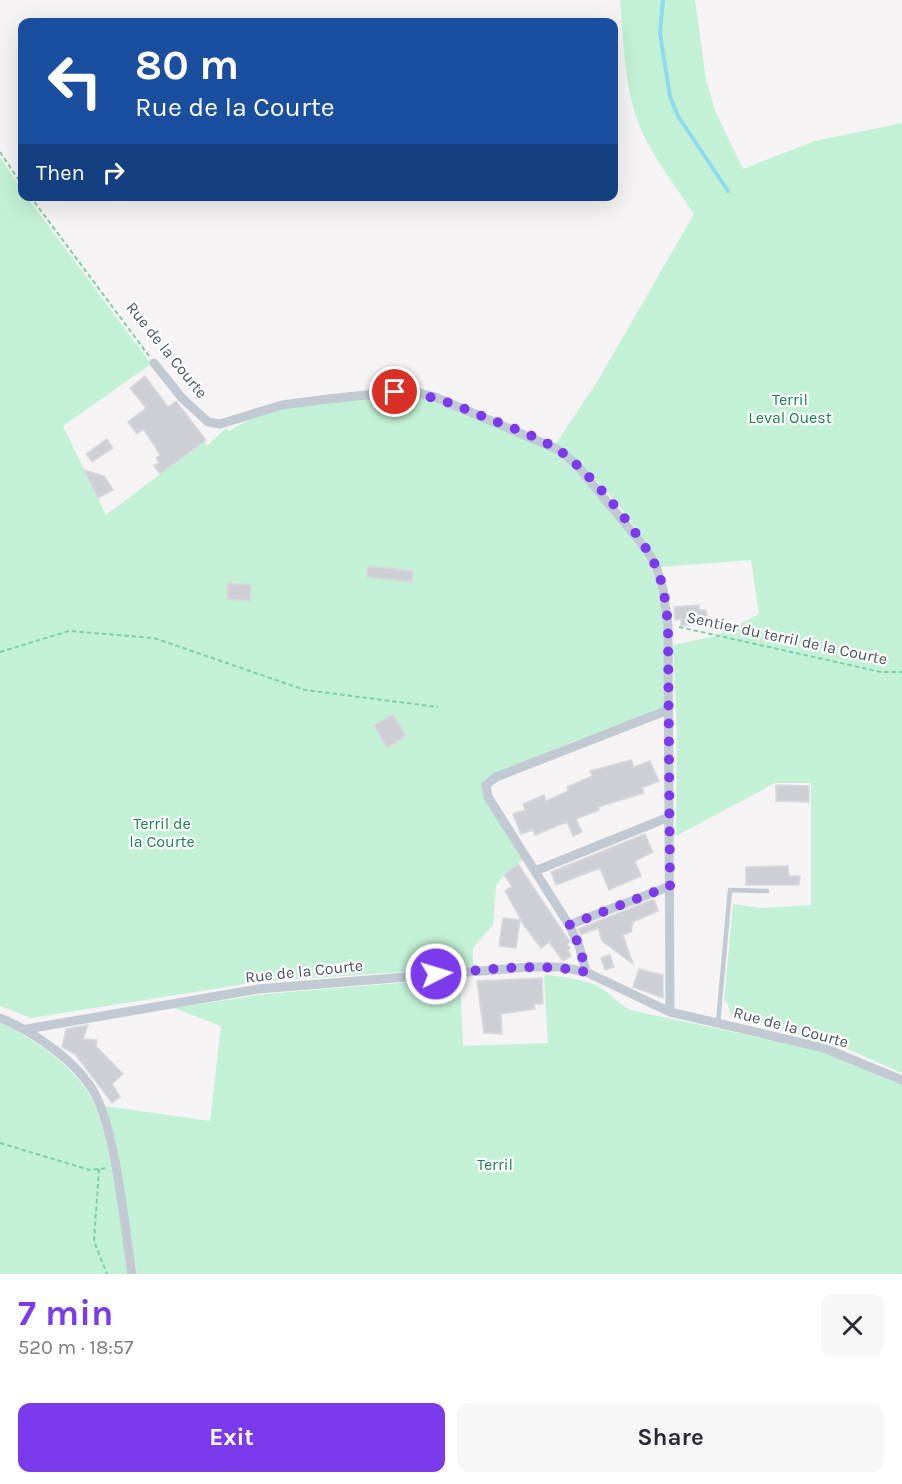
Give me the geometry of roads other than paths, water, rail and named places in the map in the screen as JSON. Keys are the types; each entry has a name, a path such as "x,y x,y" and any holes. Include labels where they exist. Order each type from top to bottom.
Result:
{"street":[{"name":"Rue de la Courte","path":"154,363 182,398 208,422 220,424 282,405 395,392 418,393 468,410 557,449 576,464 600,490 646,549 656,566 663,589 668,625 670,1012"},
{"path":"586,972 579,945 569,925 488,797 486,790 489,781 668,710"},
{"path":"535,871 669,817"},
{"path":"569,925 670,886"},
{"name":"Rue de la Courte","path":"27,1029 258,989 530,967 560,967 586,972 670,1012 824,1048 902,1080"},
{"path":"0,1018 27,1029 82,1076 95,1094 106,1125 132,1274"}],"lane":[{"path":"718,1023 730,890 767,891"}],"waterway":[{"path":"663,0 660,33 670,97 678,116 728,191"}],"park label":[{"name":"Terril Leval Ouest","path":"790,408"},
{"name":"Terril de la Courte","path":"162,832"},
{"name":"Terril","path":"495,1164"}]}
